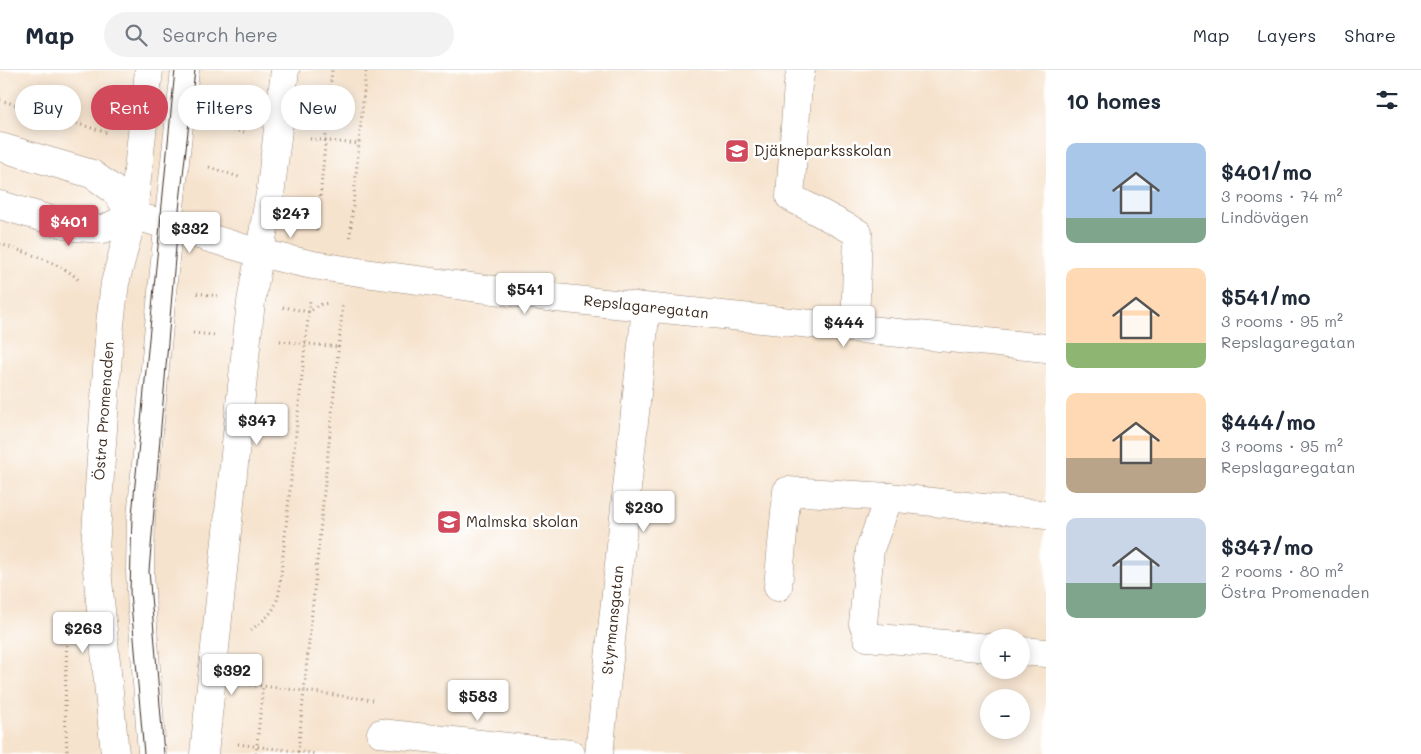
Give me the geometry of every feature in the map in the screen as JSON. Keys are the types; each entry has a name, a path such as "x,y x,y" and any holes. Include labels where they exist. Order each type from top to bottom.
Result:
{"main road":[{"name":"Östra Promenaden","path":"114,753 95,549 110,324 115,282 133,215 149,70"},
{"path":"183,85 185,70"},
{"path":"204,754 246,338 271,188 285,70"},
{"path":"800,70 790,197 858,233 855,328"},
{"path":"152,754 142,611 140,518 178,130"},
{"path":"0,147 92,174 114,190 133,215 104,229 85,228 75,227 0,204"},
{"name":"Repslagaregatan","path":"133,215 259,253 313,265 546,297 1046,348"},
{"name":"Styrmansgatan","path":"599,754 646,308"},
{"path":"778,587 787,491 889,497 1046,515"},
{"path":"889,497 870,549 865,630 980,647"},
{"path":"1030,652 1046,653"},
{"path":"381,733 571,754"}],"path":[{"path":"247,634 271,614 277,604 280,593 332,70"},
{"path":"228,130 359,144 366,70"},
{"path":"0,100 141,145"},
{"path":"176,156 320,204"},
{"path":"0,244 62,268"},
{"path":"298,752 339,347"},
{"path":"256,754 263,686 373,699 381,733"},
{"path":"256,747 317,754"}],"tram line":[{"path":"144,754 130,592 132,515 175,70"},
{"path":"164,754 149,571 179,210 195,70"}],"place":[{"name":"Djäkneparksskolan","path":"737,151"},
{"name":"Malmska skolan","path":"449,522"}]}
